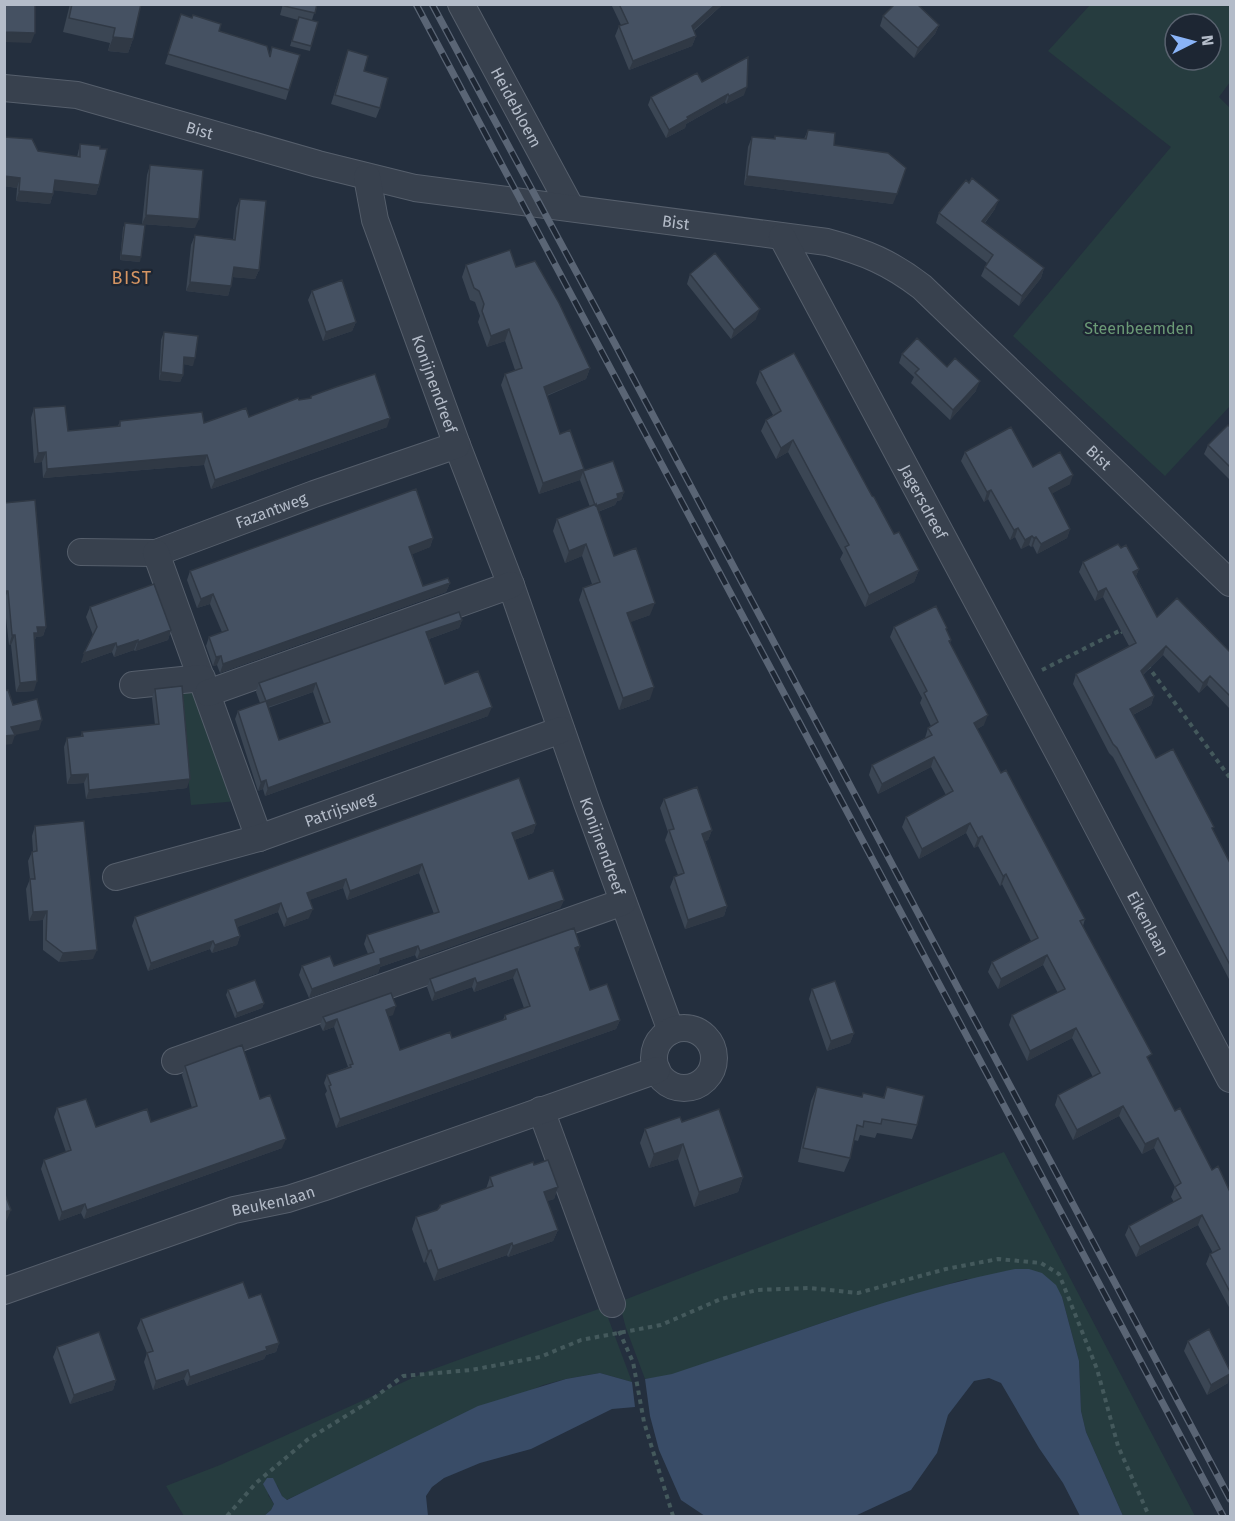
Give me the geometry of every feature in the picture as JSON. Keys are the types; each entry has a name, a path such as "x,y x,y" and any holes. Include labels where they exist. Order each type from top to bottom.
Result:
{"street":[{"name":"Heidebloem","path":"461,4 572,208"},
{"name":"Bist","path":"4,88 77,95 367,177 415,188 827,242 857,250 888,263 914,280 1230,583"},
{"name":"Konijnendreef","path":"367,177 375,220 511,585 623,902"},
{"name":"Jagersdreef","path":"782,237 1066,767"},
{"name":"Fazantweg","path":"81,552 156,553 314,494 457,445"},
{"path":"156,553 259,838"},
{"path":"133,685 205,685 511,585"},
{"name":"Patrijsweg","path":"116,877 259,838 561,730"},
{"name":"Eikenlaan","path":"1066,767 1230,1079"},
{"path":"175,1061 623,902 671,1031"},
{"path":"680,1029 698,1032 711,1046 713,1064 704,1080 687,1088 677,1088 669,1084 657,1070 654,1061 655,1051 659,1042 671,1031 680,1029"},
{"name":"Beukenlaan","path":"4,1291 234,1210 288,1199 322,1188 657,1070"},
{"path":"541,1110 612,1304"}],"path":[{"path":"1020,681 1121,630 1128,639"},
{"path":"1141,658 1230,778"},
{"path":"227,1516 256,1483 307,1440 370,1401 403,1376 471,1370 540,1357 581,1340 661,1325 721,1299 757,1290 810,1288 858,1293 946,1269 998,1259 1041,1263 1059,1274 1097,1369 1118,1446 1149,1516"},
{"path":"620,1332 633,1362 644,1422 673,1516"}],"green space":[{"name":"Steenbeemden","path":"1090,5 1230,5 1230,82 1219,97 1230,108 1230,406 1165,476 1013,336 1171,147 1048,51"},
{"path":"196,686 238,801 191,805 179,689"},
{"path":"1004,1152 1195,1516 1123,1516 1086,1432 1081,1411 1079,1361 1062,1297 966,1279 839,1317 672,1375 645,1379 619,1302"},
{"path":"604,1307 632,1382 600,1373 543,1385 286,1500 277,1485 268,1495 274,1504 264,1516 184,1516 166,1486 220,1465 428,1371"}],"water":[{"path":"1015,1269 1029,1269 1042,1273 1056,1285 1062,1297 1079,1361 1081,1411 1086,1432 1123,1516 1080,1516 1063,1483 1039,1448 1001,1383 989,1378 974,1381 948,1415 937,1453 911,1490 855,1516 705,1516 681,1500 659,1450 650,1416 645,1379 672,1374 842,1316 928,1290"},
{"path":"600,1373 632,1382 635,1407 612,1409 531,1449 480,1463 444,1478 432,1487 426,1496 428,1516 264,1516 274,1504 263,1484 267,1478 273,1478 282,1496 287,1500 478,1406 566,1379"}],"building":[{"path":"4,4 35,4 35,33 4,32"},
{"path":"72,4 141,4 133,39 113,37 115,28 69,18"},
{"path":"284,4 317,4 315,13 284,6"},
{"path":"619,4 716,4 692,26 696,36 633,61 619,26 628,23"},
{"path":"895,4 917,4 939,25 918,48 883,16"},
{"path":"181,14 192,18 193,15 221,24 219,31 267,46 270,57 272,47 300,55 289,90 168,54"},
{"path":"299,17 318,22 311,46 292,41"},
{"path":"348,50 368,56 364,71 388,78 380,108 335,95"},
{"path":"748,57 747,87 729,96 728,94 669,130 651,97 697,73 702,82"},
{"path":"808,130 835,133 834,145 888,153 906,168 897,194 747,176 752,137 775,139 775,136 806,139"},
{"path":"4,137 32,139 38,151 80,157 80,144 107,149 99,185 55,180 53,194 19,191 20,178 4,176"},
{"path":"150,165 203,170 199,219 146,215"},
{"path":"972,178 999,200 982,221 1044,268 1022,296 985,267 993,255 939,213 966,180 969,183"},
{"path":"240,199 266,201 259,270 234,267 231,286 190,282 195,235 235,240"},
{"path":"125,223 145,225 141,257 121,255"},
{"path":"510,250 516,267 535,261 559,303 590,368 544,387 560,434 570,430 584,469 543,483 505,374 522,368 509,329 491,336 482,311 484,304 479,291 474,288 466,265"},
{"path":"715,253 760,309 734,330 690,274"},
{"path":"342,280 356,322 326,332 312,291"},
{"path":"164,332 198,336 195,358 184,357 183,375 161,372"},
{"path":"917,338 947,367 955,358 980,381 953,410 915,373 919,369 902,354"},
{"path":"794,353 872,496 894,534 899,532 919,570 869,595 845,547 849,545 793,440 781,448 766,420 781,411 760,371"},
{"path":"375,374 390,418 215,480 207,455 47,469 46,452 38,453 34,408 65,406 68,431 120,426 120,421 202,412 204,423 246,408 249,417 298,398 299,400 311,398 311,396"},
{"path":"1228,425 1230,427 1230,467 1208,445"},
{"path":"1011,427 1033,467 1060,452 1073,475 1049,488 1070,529 1041,544 1036,537 1032,536 1025,540 1018,528 1014,530 991,490 987,492 965,452"},
{"path":"613,461 624,492 617,494 618,498 596,506 583,471"},
{"path":"416,489 433,538 409,547 423,586 448,578 450,583 223,664 221,656 216,657 209,637 228,630 213,594 201,599 190,571"},
{"path":"35,500 46,627 37,627 38,633 34,633 37,681 20,683 8,591 4,591 4,503"},
{"path":"596,504 614,556 636,548 655,603 627,613 654,687 623,698 583,588 600,582 586,544 569,551 557,519"},
{"path":"1118,544 1121,548 1126,545 1139,569 1133,572 1157,617 1177,598 1230,652 1230,696 1210,676 1203,683 1166,646 1141,671 1154,696 1130,709 1156,758 1173,749 1230,863 1230,965 1076,674 1136,643 1106,588 1098,592 1083,562"},
{"path":"154,584 171,630 138,642 138,640 117,647 116,643 84,653 97,627 90,607"},
{"path":"936,606 947,628 951,640 949,641 988,715 974,723 1001,773 1006,770 1085,919 1080,921 1152,1054 1147,1057 1175,1111 1180,1108 1212,1170 1218,1166 1230,1192 1230,1292 1210,1254 1220,1249 1202,1215 1140,1247 1129,1226 1181,1198 1175,1187 1181,1183 1158,1138 1145,1144 1123,1106 1077,1130 1058,1095 1100,1073 1076,1028 1030,1051 1012,1015 1065,989 1047,955 1001,979 992,962 1038,938 1006,874 1003,876 982,836 978,838 970,823 922,849 906,817 953,791 934,757 882,784 872,765 932,735 928,728 938,722 924,693 927,691 894,627"},
{"path":"459,612 462,620 426,632 445,684 478,671 492,707 268,788 266,780 261,782 238,711 266,701 259,683","holes":["316,683 330,722 279,740 266,701"]},
{"path":"182,686 190,779 89,790 88,774 71,775 67,738 83,736 82,732 159,724 155,689"},
{"path":"8,690 13,705 37,699 42,720 11,727 15,735 4,736 4,691"},
{"path":"519,778 536,824 512,833 529,879 553,870 564,900 420,951 418,946 380,959 381,964 312,989 302,966 330,956 334,966 374,952 367,935 439,912 422,864 350,891 346,879 307,893 313,909 287,919 281,903 235,920 240,936 215,945 213,941 151,963 135,917"},
{"path":"697,787 712,830 702,834 727,906 688,920 674,877 684,873 669,830 674,829 664,799"},
{"path":"84,821 97,950 63,953 46,940 47,911 33,912 30,879 35,879 32,852 37,851 35,826"},
{"path":"574,928 580,946 575,948 590,990 607,984 620,1020 340,1119 327,1075 351,1067 350,1065 353,1064 337,1019 326,1023 323,1017 391,993 396,1006 386,1010 400,1050 450,1032 452,1038 506,1019 505,1015 530,1006 517,969 477,983 475,978 435,993 430,979"},
{"path":"255,980 264,1003 237,1013 228,990"},
{"path":"835,981 854,1033 831,1041 812,989"},
{"path":"242,1045 260,1099 270,1095 286,1139 87,1210 85,1204 62,1212 44,1160 71,1150 57,1108 86,1099 96,1127 147,1109 151,1122 197,1106 185,1066"},
{"path":"817,1087 862,1097 863,1093 884,1098 887,1087 924,1096 917,1125 882,1119 881,1124 864,1121 863,1127 857,1125 850,1158 803,1148"},
{"path":"719,1109 743,1177 699,1192 683,1144 654,1154 645,1129 680,1117 682,1122"},
{"path":"548,1160 558,1187 544,1192 558,1230 513,1246 512,1243 438,1270 431,1250 428,1251 416,1217 437,1210 440,1205 493,1186 490,1177 533,1162 534,1165"},
{"path":"4,1192 11,1210 4,1212"},
{"path":"243,1282 249,1298 261,1294 279,1343 266,1347 267,1350 190,1377 188,1370 156,1381 147,1353 153,1351 141,1319"},
{"path":"1209,1329 1230,1371 1230,1374 1211,1385 1188,1341"},
{"path":"99,1332 116,1380 74,1395 57,1347"}],"railway":[{"path":"416,4 1223,1516"},
{"path":"432,4 1230,1499"}],"district":[{"name":"BIST","path":"132,278"}]}
